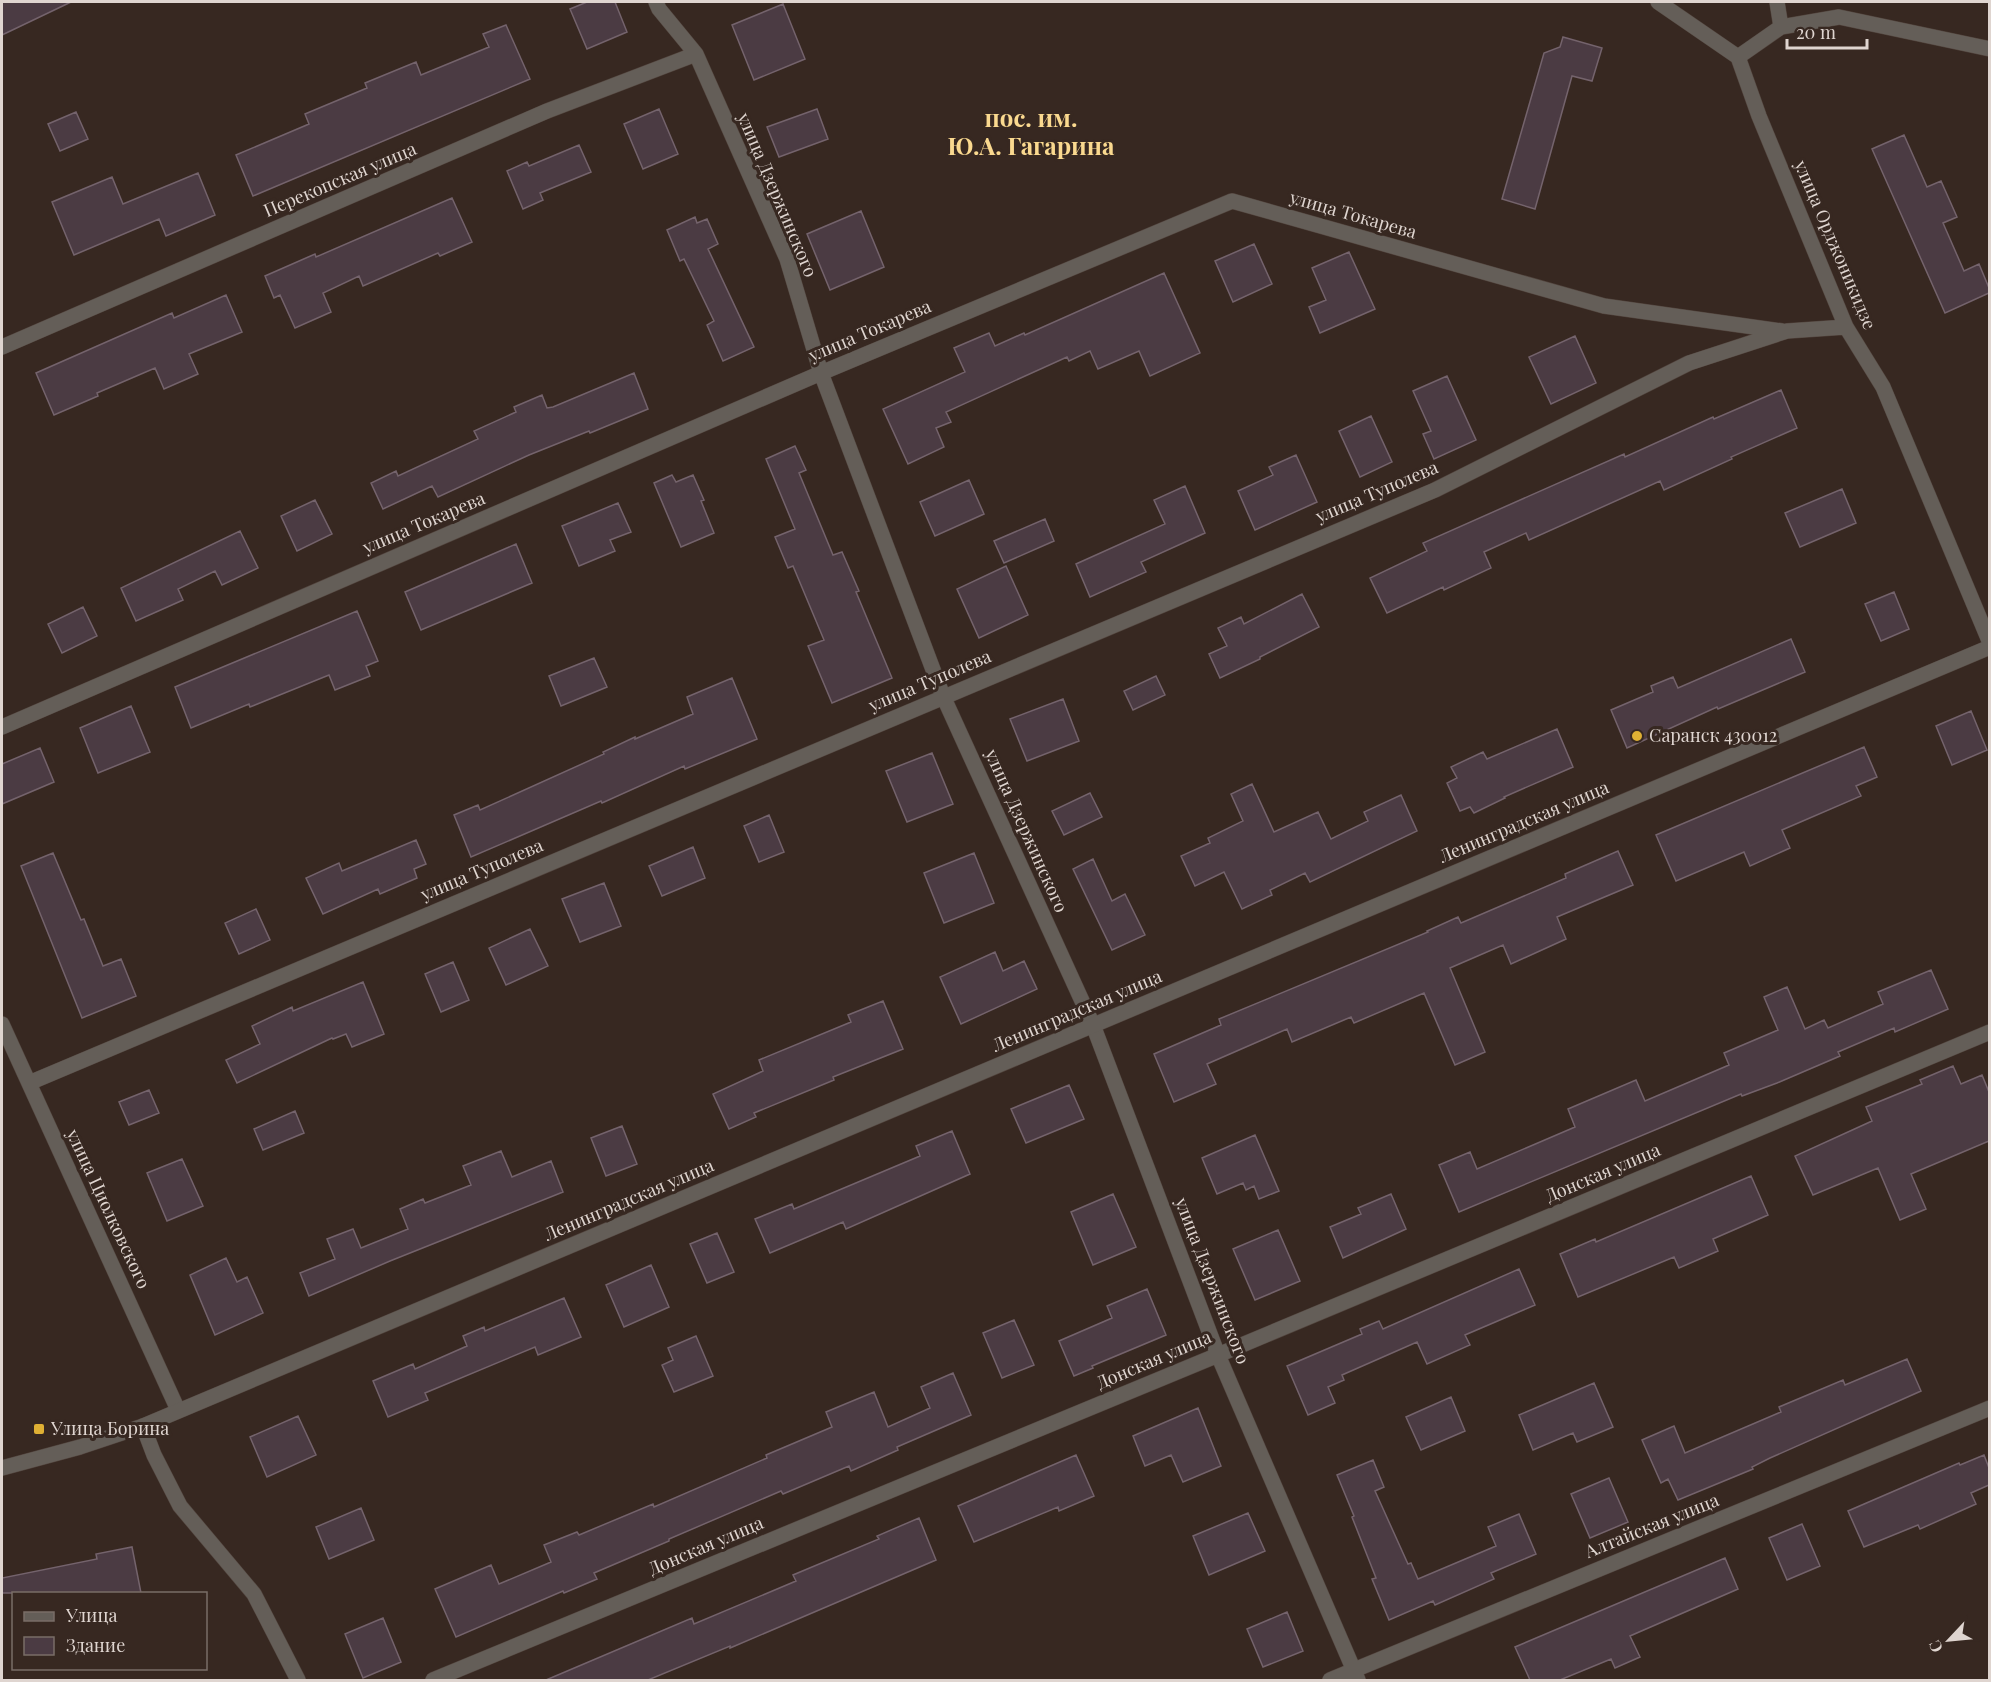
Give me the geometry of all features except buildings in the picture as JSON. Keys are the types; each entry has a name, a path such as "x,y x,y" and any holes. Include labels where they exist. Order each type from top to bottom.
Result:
{"street":[{"name":"улица Дзержинского","path":"656,2 659,9 696,54 787,259 821,373 944,696 1093,1025 1218,1355 1356,1675"},
{"path":"1658,2 1738,57 1781,27 1839,17 1989,49"},
{"path":"1777,2 1781,27"},
{"name":"Перекопская улица","path":"2,347 547,111 696,54"},
{"name":"улица Орджоникидзе","path":"1738,57 1759,116 1846,327 1883,387 1989,643"},
{"name":"улица Токарева","path":"2,727 821,373 1232,201 1604,306 1787,331"},
{"name":"улица Туполева","path":"29,1083 1435,490 1689,363 1787,331 1846,327"},
{"name":"Ленинградская улица","path":"178,1410 1989,647"},
{"name":"улица Циолковского","path":"2,1024 178,1410"},
{"name":"Донская улица","path":"433,1680 1989,1032"},
{"name":"Алтайская улица","path":"1330,1680 1356,1675 1989,1407"},
{"path":"2,1468 80,1447 142,1426 178,1410"},
{"path":"142,1426 180,1506 254,1594 298,1680"}],"place":[{"name":"Саранск 430012","path":"1637,736"},
{"name":"Улица Борина","path":"39,1429"}],"district":[{"name":"пос. им. Ю.А. Гагарина","path":"1031,133"}]}
